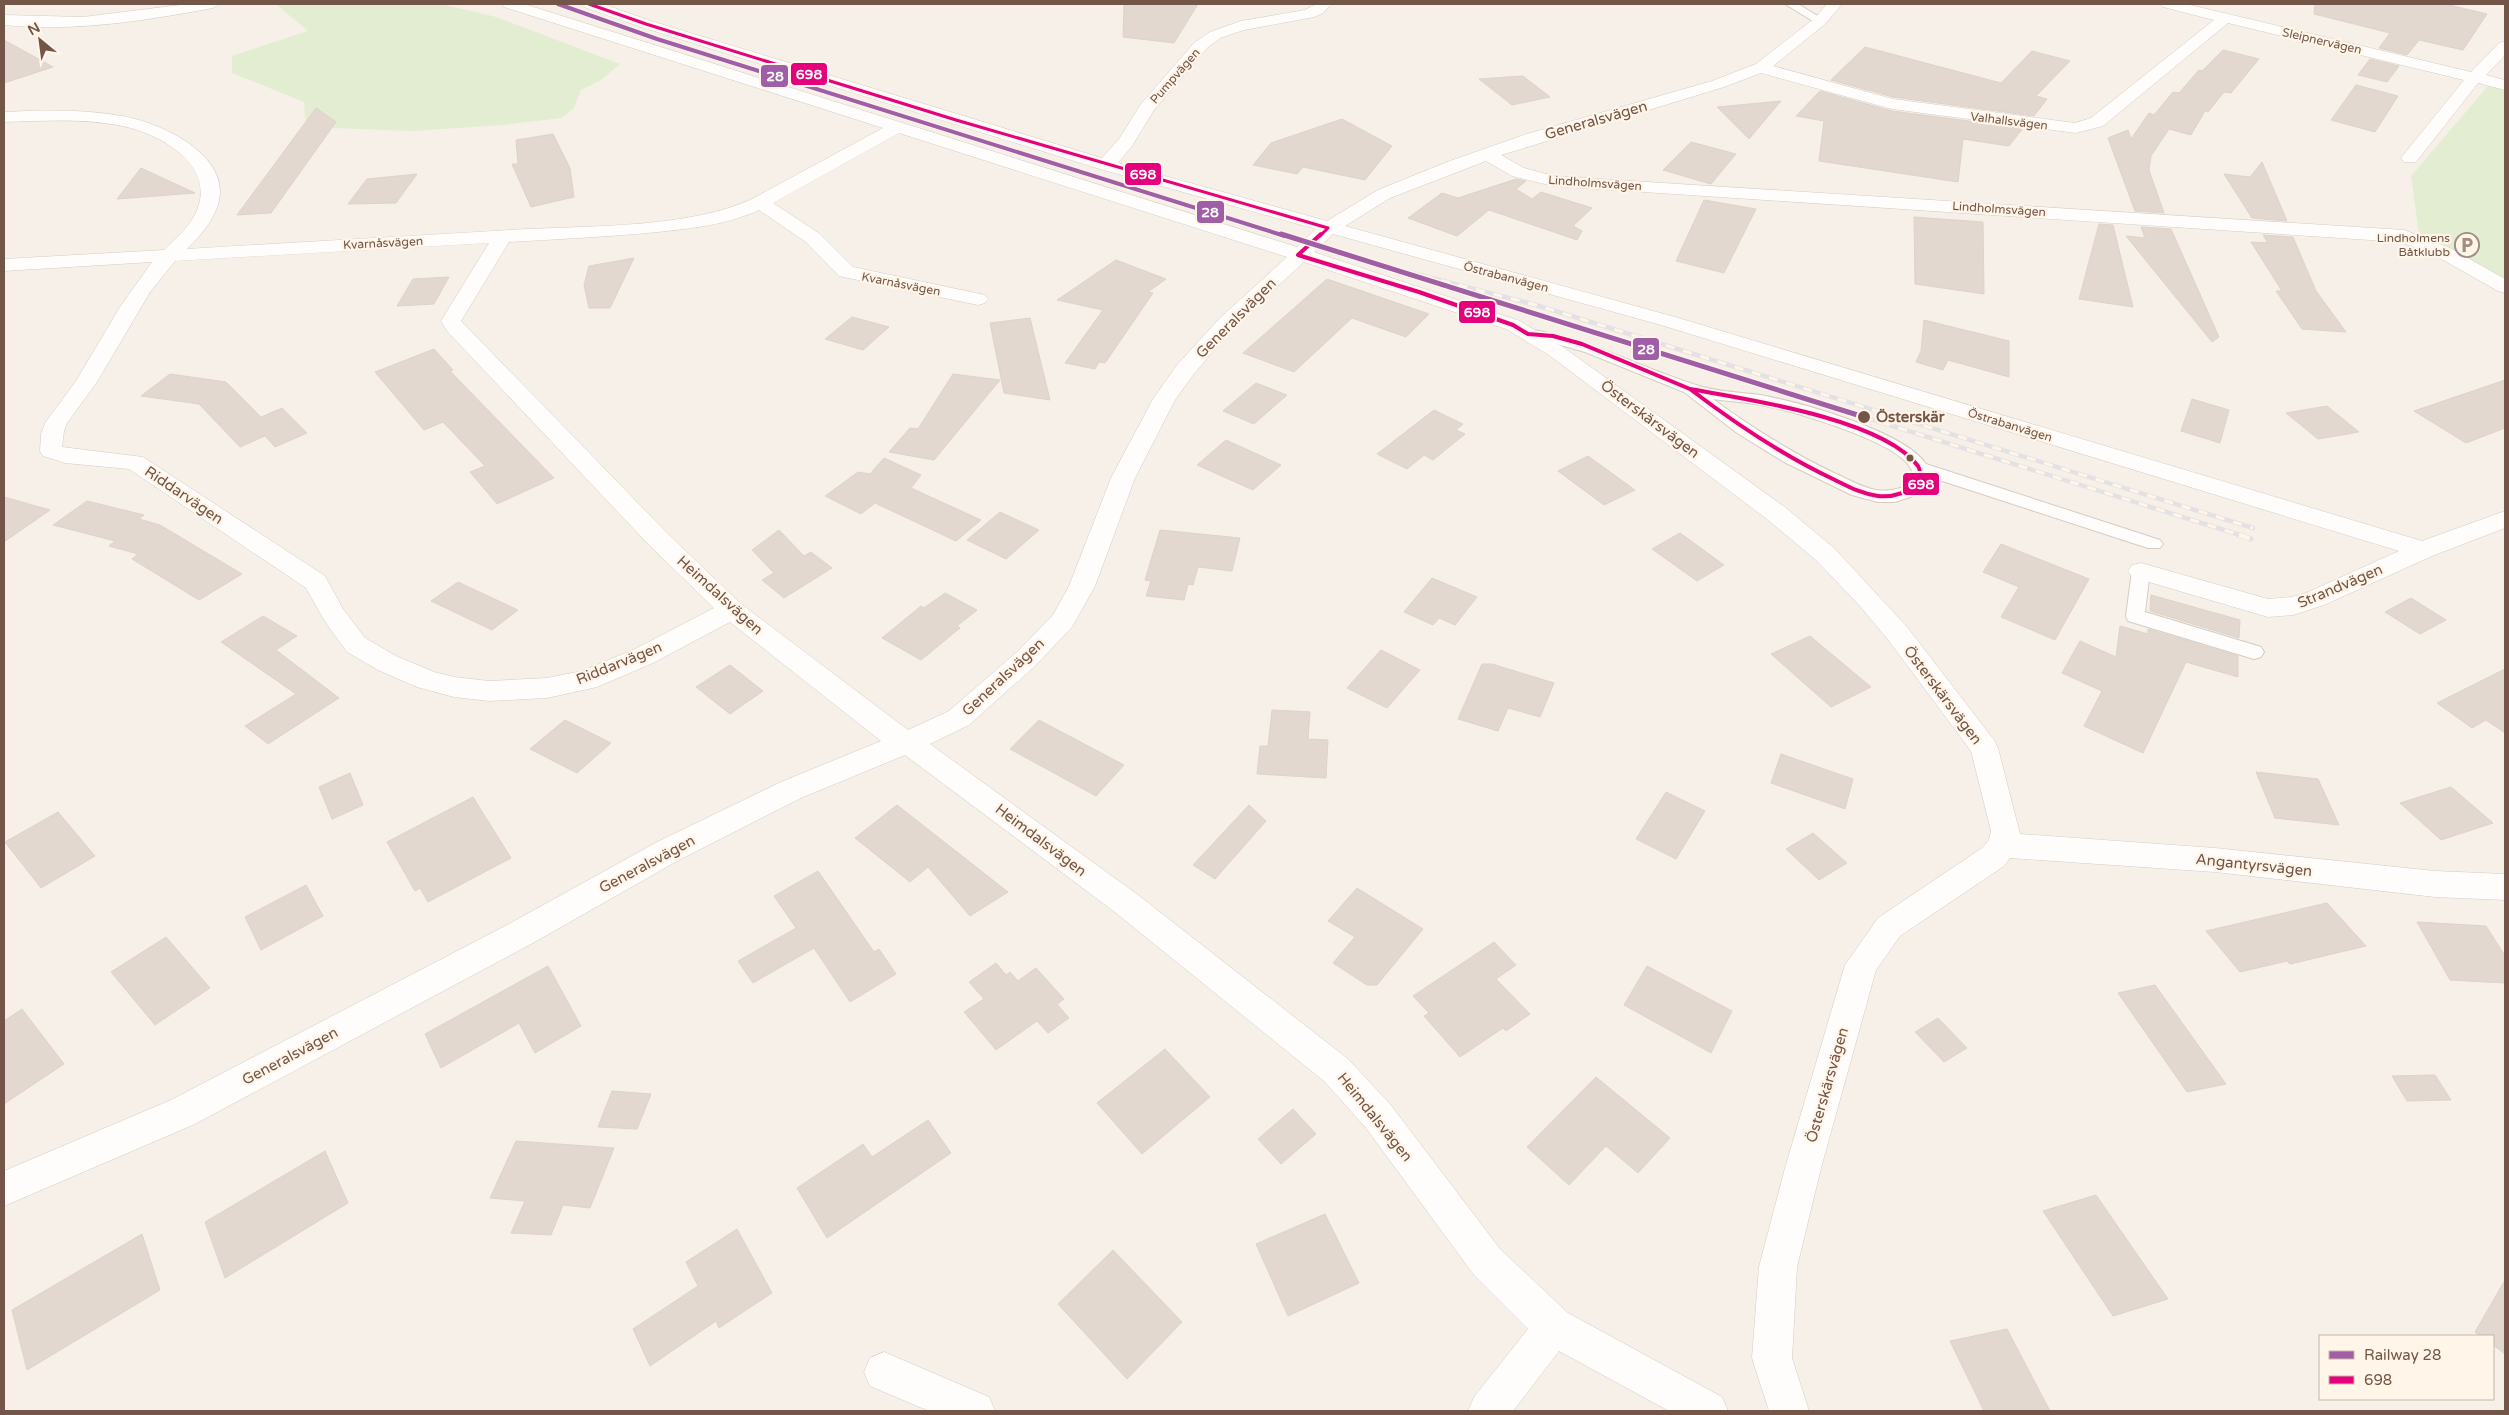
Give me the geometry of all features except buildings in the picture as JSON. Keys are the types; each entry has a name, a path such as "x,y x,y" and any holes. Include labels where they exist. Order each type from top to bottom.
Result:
{"street":[{"path":"4,20 30,24 68,23 136,16 213,4"},
{"name":"Österskärsvägen","path":"509,4 1419,292 1513,325 1619,395 1777,514 1826,555 1869,600 1984,748 2006,831 2003,845 1993,856 1962,879 1889,927 1861,965 1803,1168 1778,1267 1772,1358 1789,1411"},
{"name":"Östrabanvägen","path":"589,4 646,24 1106,164 1328,228 1668,321 2423,550"},
{"name":"Pumpvägen","path":"1106,164 1126,142 1147,108 1201,44 1215,35 1241,26 1309,14 1318,10 1324,4"},
{"name":"Generalsvägen","path":"4,1189 183,1112 520,934 668,851 790,790 908,742 959,718 1027,658 1063,621 1082,586 1123,478 1164,399 1202,349 1328,228 1384,194 1417,179 1552,133 1718,84 1761,68 1820,21 1836,4"},
{"name":"Sleipnervägen","path":"2168,4 2505,85"},
{"name":"Valhallsvägen","path":"1761,68 1892,104 2076,128 2097,122 2225,18"},
{"path":"2410,158 2476,77 2505,46"},
{"name":"Riddarvägen","path":"4,117 70,114 124,121 156,131 185,148 206,169 211,190 207,209 199,223 142,290 86,382 53,429 51,451 66,456 135,462 222,522 271,550 316,582 333,614 356,645 387,663 427,680 454,687 489,691 547,688 587,680 644,656 732,610"},
{"name":"Kvarnåsvägen","path":"4,265 502,237 688,223 732,215 759,203 897,127"},
{"name":"Lindholmsvägen","path":"1487,154 1518,172 1553,181 2404,236 2443,252 2505,287"},
{"name":"Kvarnåsvägen","path":"759,203 774,210 813,238 846,272 978,299"},
{"name":"Heimdalsvägen","path":"502,237 451,321 457,331 658,539 732,610 894,736 908,742 1127,904 1336,1070 1378,1116 1487,1262 1554,1327 1708,1411"},
{"name":"Strandvägen","path":"2141,571 2218,595 2268,608 2293,606 2315,599 2423,550 2505,519"},
{"name":"Angantyrsvägen","path":"2003,845 2215,860 2435,884 2505,887"},
{"path":"1488,1411 1554,1327"},
{"path":"884,1372 975,1411"}],"lane":[{"path":"1790,4 1820,21"},
{"path":"1528,334 1553,336 1582,344 1690,389 1772,403 1860,430 1902,451 1914,460 1920,468 1921,484 1910,492 1895,496 1878,496 1858,491 1790,458 1743,430 1690,389"},
{"path":"1920,468 2154,544"},
{"path":"2141,571 2135,616 2254,652"}],"green space":[{"path":"441,4 496,17 620,64 601,80 581,90 574,108 562,118 502,125 412,131 306,127 304,102 232,73 232,56 308,31 277,5"},
{"path":"2488,86 2505,90 2505,281 2419,234 2411,176"}],"railway":[{"path":"1354,258 1536,305 2253,528"},
{"path":"1864,417 2243,536"},
{"path":"2239,535 2251,539"}],"rail line":[{"name":"28","path":"558,4 657,39 1864,417"}],"transit line":[{"name":"698","path":"589,4 646,24 956,120 1328,228"},
{"name":"698","path":"1328,228 1298,255 1419,292 1513,325 1528,334 1553,336 1582,344 1690,389"},
{"name":"698","path":"1690,389 1777,406 1847,425 1878,437 1902,451 1918,466 1921,484 1906,492 1890,496 1871,495 1858,491 1828,477 1774,447 1723,414 1690,389"}],"place":[{"name":"Lindholmens Båtklubb","path":"2467,245"},
{"name":"Österskär","path":"1864,417"}]}
